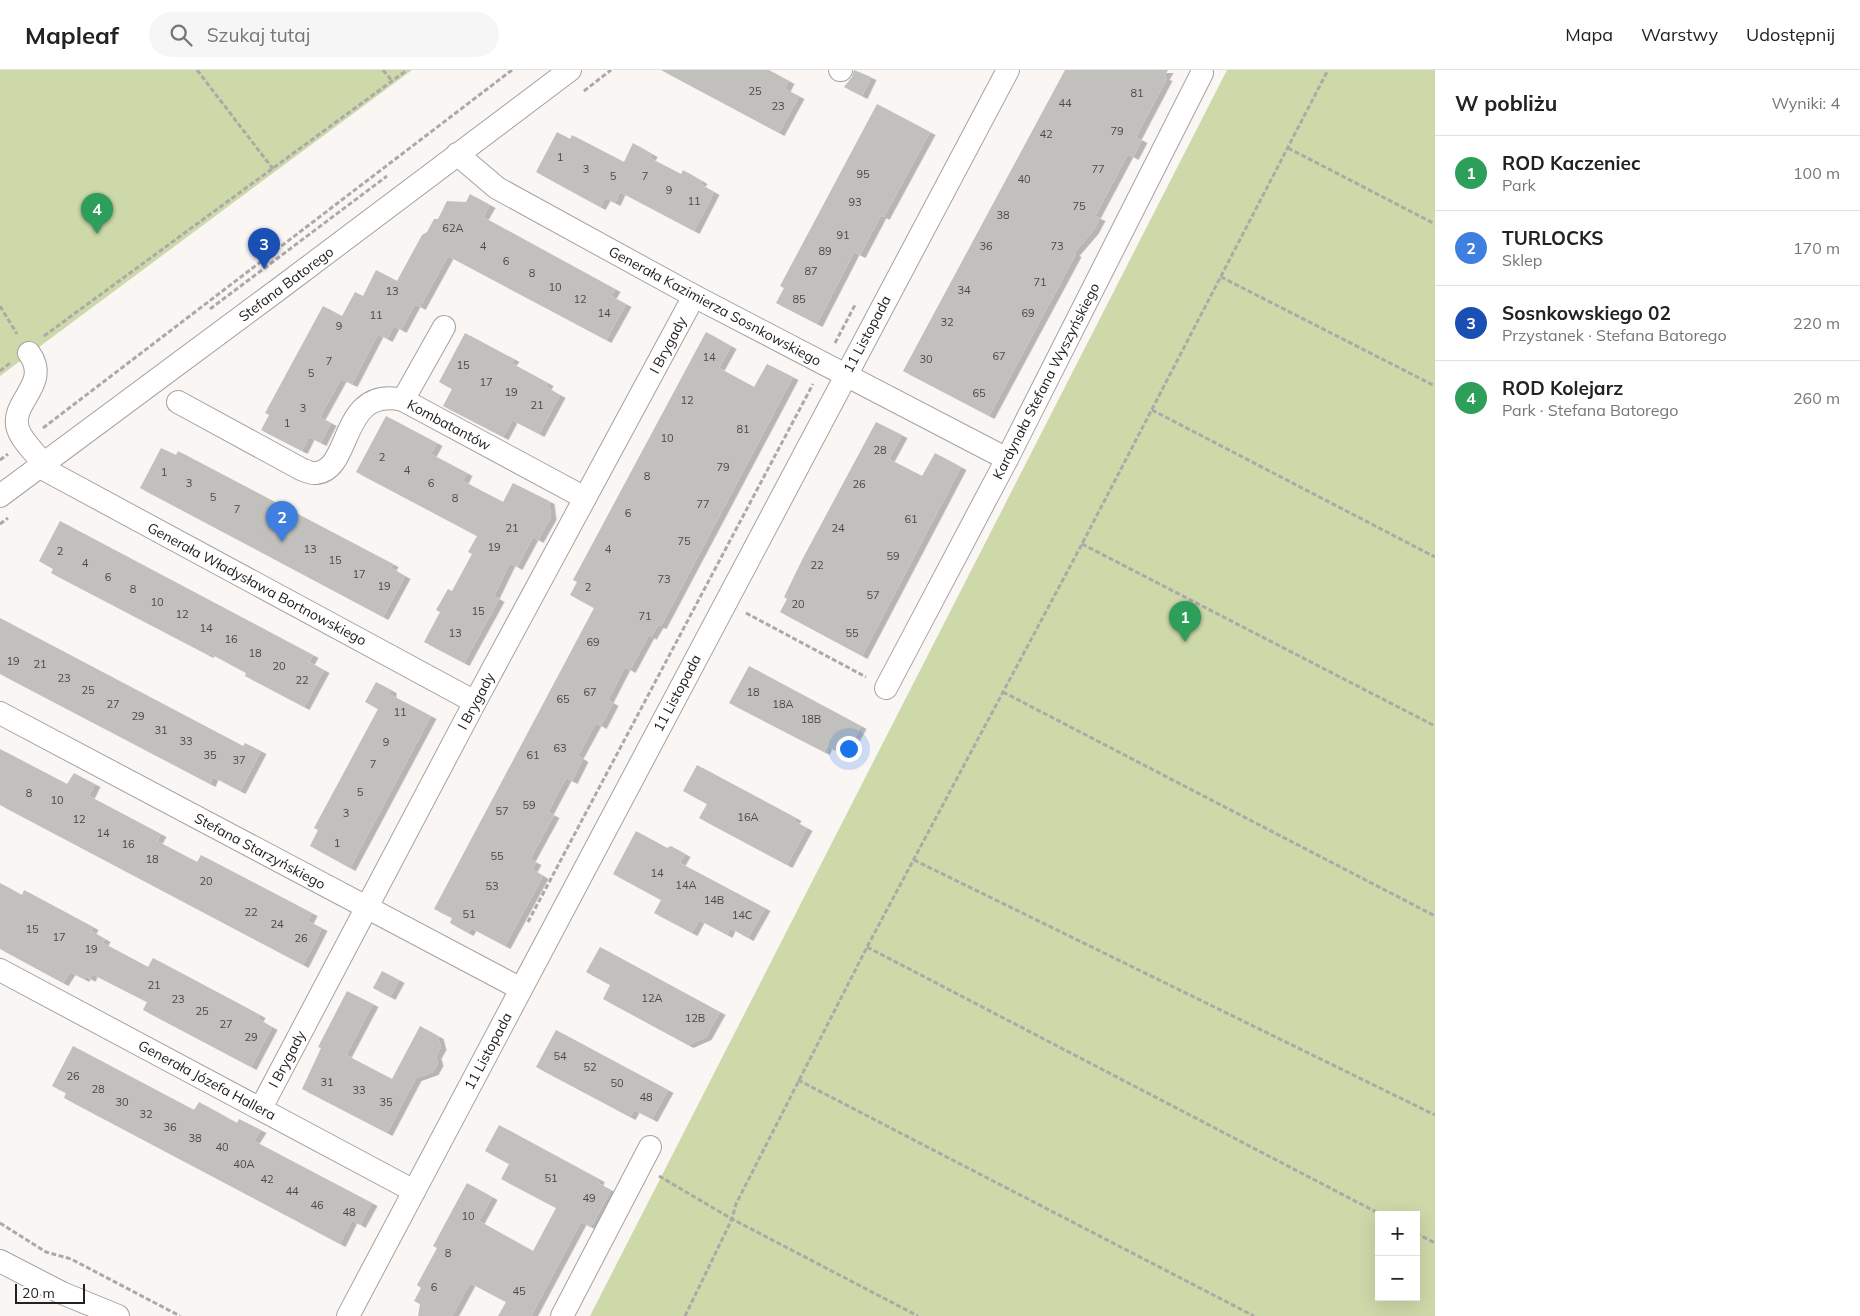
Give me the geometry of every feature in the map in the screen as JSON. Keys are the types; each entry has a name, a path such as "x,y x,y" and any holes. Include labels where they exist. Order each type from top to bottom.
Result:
{"street":[{"name":"Stefana Batorego","path":"0,496 570,70"},
{"name":"11 Listopada","path":"348,1316 1008,70"},
{"name":"Kardynała Stefana Wyszyńskiego","path":"886,688 1007,459 1202,72"},
{"name":"Generała Kazimierza Sosnkowskiego","path":"457,154 497,188 694,296 1007,459"},
{"name":"I Brygady","path":"261,1108 475,702 694,296"},
{"path":"403,400 444,327"},
{"path":"28,351 37,364 36,378 18,415 18,429 42,465"},
{"name":"Kombatantów","path":"178,402 302,469 315,474 326,471 334,461 354,421 364,408 376,399 390,397 403,400 585,498"},
{"name":"Generała Władysława Bortnowskiego","path":"42,465 475,702"},
{"name":"Stefana Starzyńskiego","path":"0,713 521,988"},
{"name":"Generała Józefa Hallera","path":"0,970 414,1191"},
{"path":"562,1316 646,1154"},
{"path":"0,1260 62,1294 118,1316"},
{"path":"62,1294 88,1316"}],"path":[{"path":"197,70 273,169"},
{"path":"383,70 392,81"},
{"path":"0,306 28,351 406,70"},
{"path":"0,460 512,70"},
{"path":"684,1316 732,1218 736,1204 798,1080 1082,544 1328,70"},
{"path":"1288,148 1435,224"},
{"path":"1221,277 1435,386"},
{"path":"1152,410 1435,557"},
{"path":"1082,544 1435,726"},
{"path":"738,608 886,688"},
{"path":"1004,692 1435,916"},
{"path":"914,860 1435,1115"},
{"path":"867,947 1375,1211"},
{"path":"798,1080 1254,1316"},
{"path":"646,1154 650,1171 732,1218 918,1316"},
{"path":"0,1222 46,1252 70,1259 180,1316"},
{"path":"1420,1235 1435,1243"}],"green space":[{"path":"0,70 412,70 0,376"},
{"path":"1227,70 1435,70 1435,1316 590,1316"}],"building":[{"path":"661,70 769,70 789,81 785,89 799,96 779,133"},
{"path":"854,70 871,77 862,96 844,87 852,77"},
{"path":"1065,70 1168,70 1164,77 1167,78 1136,137 1142,140 1133,157 1128,154 1095,216 1100,218 1093,231 1074,253 1076,254 989,416 903,371"},
{"path":"877,104 930,132 884,217 881,215 860,255 854,252 817,324 776,303 784,288 780,286"},
{"path":"557,132 570,139 572,135 624,162 633,143 652,154 650,158 681,174 683,170 702,181 700,184 714,192 694,231 620,192 615,203 605,198 600,207 536,172"},
{"path":"470,194 490,205 483,217 615,289 611,296 626,304 606,340 448,256 420,307 415,304 401,330 394,326 387,339 378,334 352,384 341,379 320,417 331,423 321,443 309,437 302,451 261,430 269,415 265,413 323,306 342,316 355,292 363,296 376,270 397,281 422,235 427,232 434,219 438,219 447,201 466,202"},
{"path":"706,332 731,346 719,368 754,387 767,364 793,377 661,626 658,625 651,637 649,635 630,670 625,667 608,700 613,703 601,726 596,723 578,756 583,759 572,781 566,778 548,812 554,815 530,859 536,862 532,869 543,876 505,946 471,928 468,933 450,923 452,918 434,909 594,608 570,595 577,582 573,580"},
{"path":"465,333 514,359 511,363 548,383 546,387 560,395 539,434 512,420 503,437 443,406 452,389 439,382"},
{"path":"386,416 437,443 431,454 467,473 463,481 503,502 513,483 549,501 551,517 538,540 533,537 517,567 510,563 494,596 499,599 464,663 424,642 440,612 436,610 448,589 452,591 472,554 468,552 477,536 356,472"},
{"path":"876,422 902,435 889,459 922,476 935,453 961,467 862,656 780,612 787,599 784,597 803,558"},
{"path":"161,448 176,455 178,451 393,564 391,568 405,576 383,617 140,488"},
{"path":"60,521 313,655 309,662 324,670 304,707 245,676 246,673 209,653 208,655 51,573 53,569 39,561"},
{"path":"0,618 243,746 245,743 261,751 240,791 213,777 210,784 0,674"},
{"path":"749,666 861,726 845,756 827,746 824,752 729,703"},
{"path":"376,682 391,690 391,695 431,716 350,868 310,846 318,830 314,828 378,709 365,702"},
{"path":"0,749 67,784 74,773 95,784 89,796 161,834 157,841 197,862 201,855 312,913 308,921 322,928 303,965 0,805"},
{"path":"697,765 796,818 794,821 807,828 787,865 699,818 707,804 683,791"},
{"path":"636,831 667,848 671,846 685,854 680,863 765,908 748,938 730,928 727,935 699,920 692,933 654,913 661,900 613,874"},
{"path":"0,883 22,895 24,890 93,927 91,931 105,939 103,943 148,967 153,958 260,1015 258,1019 272,1027 251,1067 143,1010 147,1002 92,974 90,979 85,976 84,979 70,972 63,983 0,949"},
{"path":"600,947 720,1012 706,1037 688,1045 603,999 610,985 586,972"},
{"path":"382,971 399,980 390,997 373,988"},
{"path":"347,991 373,1004 346,1055 392,1079 420,1026 438,1036 441,1047 436,1056 438,1063 433,1072 416,1078 387,1133 302,1089 321,1048 318,1047"},
{"path":"556,1030 668,1090 652,1119 634,1110 630,1117 536,1067"},
{"path":"73,1046 194,1110 199,1102 237,1123 239,1119 261,1130 254,1141 372,1203 360,1225 352,1220 340,1244 64,1098 66,1093 52,1086"},
{"path":"499,1125 599,1179 598,1183 611,1190 591,1227 581,1222 531,1316 498,1316 506,1302 470,1283 452,1316 418,1316 420,1304 414,1301 421,1288 417,1285 437,1248 433,1246 467,1183 492,1197 479,1221 533,1251 556,1208 501,1179 509,1164 485,1151"}],"place":[{"name":"ROD Kolejarz","path":"97,234"},
{"name":"Sosnkowskiego 02","path":"264,269"},
{"name":"TURLOCKS","path":"282,542"},
{"name":"ROD Kaczeniec","path":"1185,642"}]}
